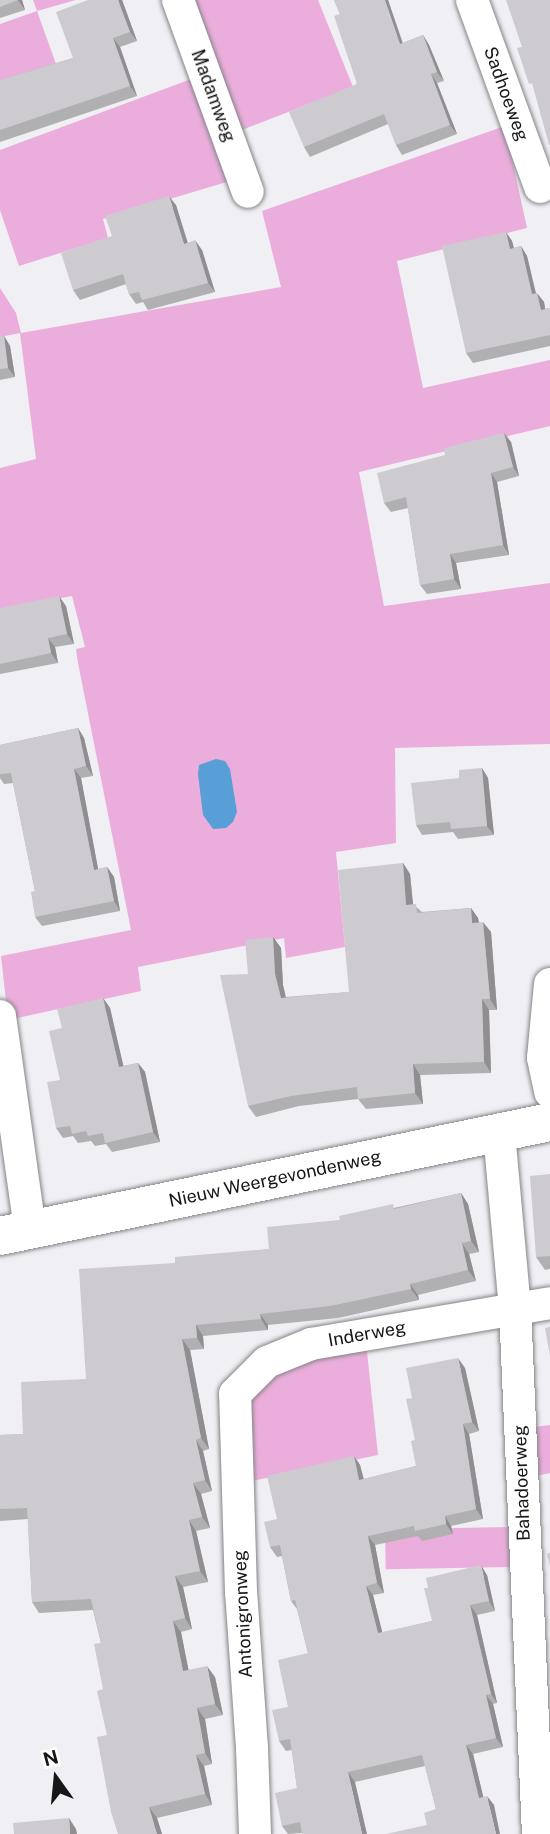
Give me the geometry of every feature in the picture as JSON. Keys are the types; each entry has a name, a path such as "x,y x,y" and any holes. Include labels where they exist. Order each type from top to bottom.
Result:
{"street":[{"name":"Madamweg","path":"178,0 248,192"},
{"name":"Sadhoeweg","path":"472,0 540,187"},
{"path":"550,984 543,1058 550,1092"},
{"path":"0,1016 15,1232"},
{"name":"Nieuw Weergevondenweg","path":"15,1232 550,1122"},
{"name":"Bahadoerweg","path":"499,1133 515,1308 538,1834"},
{"name":"Inderweg","path":"235,1394 267,1362 311,1344 550,1303"},
{"name":"Antonigronweg","path":"235,1394 240,1592 252,1748 255,1834"}],"shaded area":[{"path":"33,0 76,0 37,11"},
{"path":"187,0 318,0 353,87 239,131"},
{"path":"37,11 56,64 0,84 0,24"},
{"path":"194,78 230,181 103,219 108,238 19,266 0,210 0,150"},
{"path":"505,126 527,228 397,261 423,388 550,360 550,426 359,472 384,606 550,583 550,744 395,748 396,843 336,852 345,947 286,958 284,938 138,967 141,991 8,1020 1,956 131,930 78,663 76,649 85,647 72,596 0,610 0,468 36,459 20,333 0,337 0,288 16,313 21,333 281,287 262,211"},
{"path":"366,1342 378,1455 247,1482 248,1402 285,1365"},
{"path":"550,1425 550,1473 536,1476 534,1427"},
{"path":"513,1527 514,1567 386,1569 385,1529"}],"water":[{"path":"216,759 225,761 230,769 237,812 233,822 226,828 213,829 203,815 198,774 199,765"}],"building":[{"path":"0,0 18,0 0,7"},
{"path":"88,0 118,0 130,32 113,38 130,86 0,130 0,80 73,58 56,12"},
{"path":"334,0 385,0 400,44 423,35 437,72 431,74 450,125 396,145 384,114 304,147 289,112 357,84 334,16 340,14"},
{"path":"506,0 550,0 550,145 532,83 529,84 517,48 522,47"},
{"path":"169,196 184,244 195,240 208,283 142,300 139,292 129,294 123,274 73,290 61,253 112,236 105,216"},
{"path":"506,232 510,249 521,246 532,294 537,293 541,310 550,308 550,335 466,353 442,246"},
{"path":"4,336 8,368 0,369 0,337"},
{"path":"504,433 513,467 491,473 503,545 450,554 454,579 420,585 406,497 384,503 377,473 445,455 444,448"},
{"path":"59,596 67,634 48,638 51,653 0,664 0,608"},
{"path":"78,728 86,766 74,769 94,870 107,867 114,901 35,917 31,892 35,891 11,773 0,774 0,745"},
{"path":"482,768 487,826 451,829 450,822 416,825 411,783 459,778 459,770"},
{"path":"403,863 406,905 416,904 417,913 471,908 472,923 483,922 490,999 482,999 484,1062 413,1064 415,1093 358,1099 357,1087 291,1096 248,1106 220,975 248,974 245,940 273,937 275,974 281,998 349,992 338,870"},
{"path":"103,998 119,1067 138,1063 153,1132 105,1143 103,1133 88,1136 86,1131 72,1134 70,1126 56,1128 47,1082 60,1080 49,1031 62,1028 57,1009"},
{"path":"550,1174 550,1256 536,1257 530,1176"},
{"path":"461,1193 471,1241 462,1243 468,1270 410,1284 411,1289 330,1306 260,1314 261,1319 196,1325 197,1338 182,1339 201,1438 196,1440 205,1480 193,1483 202,1517 189,1520 200,1571 175,1576 185,1618 173,1621 183,1671 207,1666 215,1704 197,1708 205,1753 196,1755 205,1794 149,1807 157,1834 118,1834 111,1812 97,1737 107,1735 97,1691 103,1689 94,1644 101,1643 91,1599 32,1602 27,1508 0,1509 0,1435 23,1434 21,1382 86,1379 79,1269 175,1263 175,1257 269,1249 267,1227 340,1220 339,1216 393,1204 394,1209"},
{"path":"550,1327 550,1356 545,1328"},
{"path":"458,1358 472,1422 463,1424 476,1509 445,1516 446,1524 415,1531 414,1526 368,1536 377,1583 366,1586 378,1633 432,1621 424,1588 428,1588 426,1578 481,1565 489,1601 470,1605 491,1694 486,1695 496,1738 466,1745 479,1798 487,1796 496,1834 386,1834 427,1825 424,1813 436,1809 422,1755 348,1772 362,1834 302,1834 300,1822 282,1826 275,1793 297,1788 290,1739 279,1741 272,1710 288,1707 278,1660 308,1653 295,1600 291,1601 280,1545 270,1547 264,1522 277,1519 267,1476 354,1456 359,1480 416,1466 411,1441 415,1440 406,1399 412,1398 406,1368"},
{"path":"69,1818 70,1834 14,1834 13,1823"}]}
